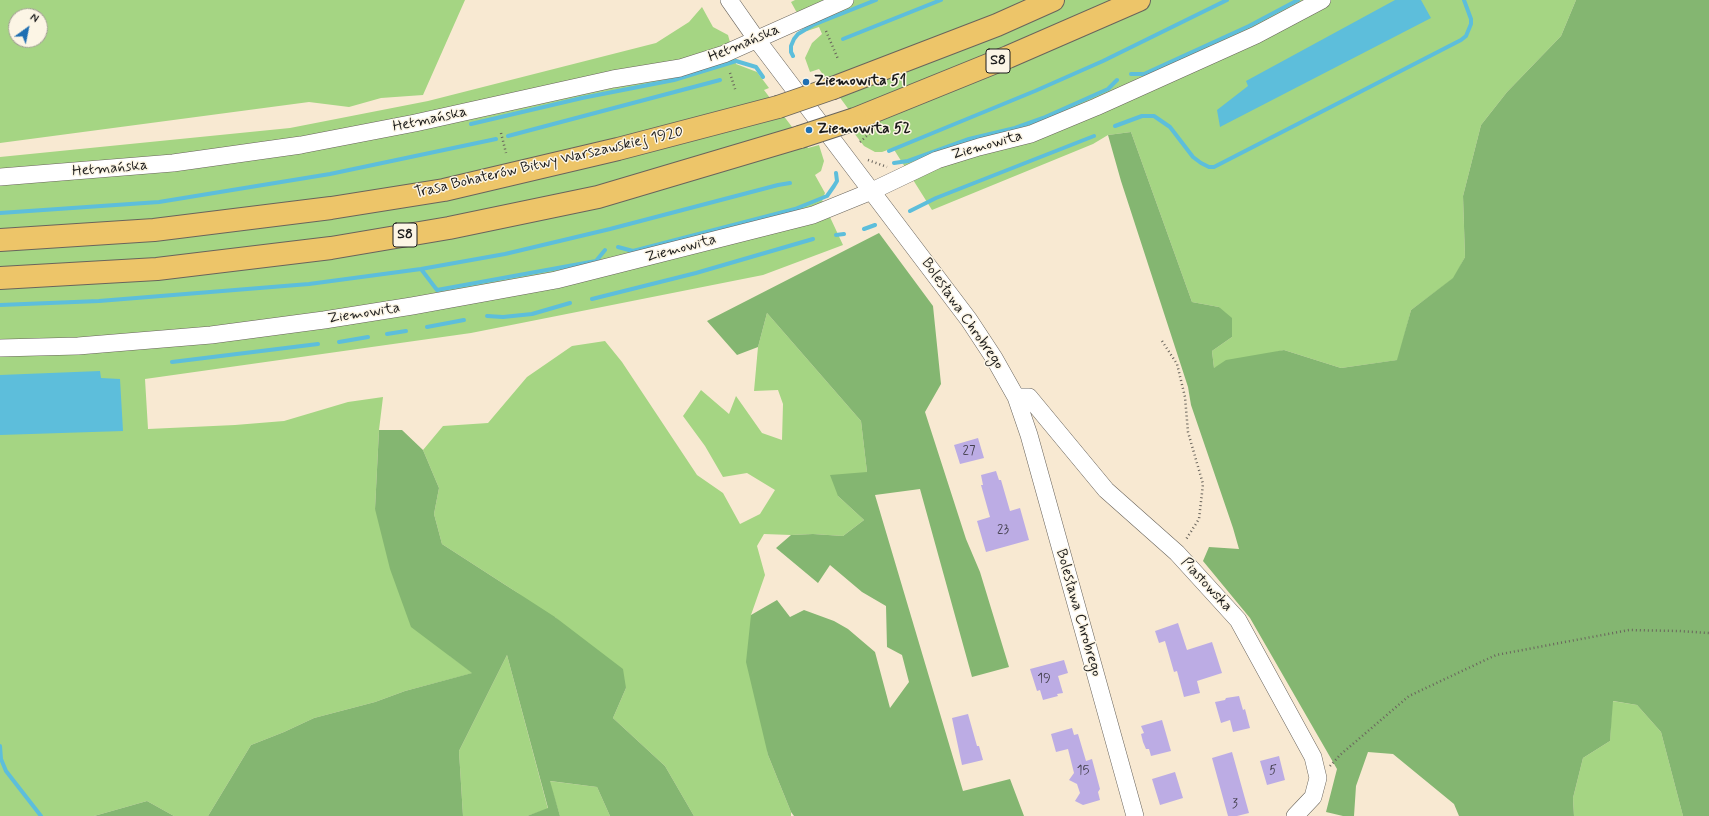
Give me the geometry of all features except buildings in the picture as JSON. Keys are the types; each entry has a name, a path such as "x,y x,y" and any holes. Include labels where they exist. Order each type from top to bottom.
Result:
{"highway":[{"name":"Trasa Bohaterów Bitwy Warszawskiej 1920","path":"0,240 154,230 331,208 444,190 618,149 778,107 833,88 997,25 1053,0"},
{"name":"S8","path":"0,278 157,269 331,248 450,228 598,197 800,138 856,119 1008,57 1139,0"}],"street":[{"name":"Bolesława Chrobrego","path":"729,0 757,40 969,320 994,358 1016,397 1031,443 1135,816"},
{"name":"Hetmańska","path":"0,177 174,163 234,155 352,136 613,79 680,68 724,54 845,0"},
{"name":"Ziemowita","path":"0,348 78,346 211,335 324,320 426,304 556,280 640,260 813,215 872,191 937,160 979,147 1030,134 1096,107 1256,35 1322,0"},
{"name":"Piastowska","path":"1016,397 1029,397 1106,490 1177,553 1238,620 1313,757 1318,778 1313,797 1295,816"}],"path":[{"path":"826,31 838,59"},
{"path":"730,73 736,92"},
{"path":"501,133 506,153"},
{"path":"1162,341 1177,364 1185,397 1188,432 1203,484 1199,519 1177,553"},
{"path":"1318,778 1340,755 1409,696 1496,655 1629,630 1708,633 1709,637"}],"green space":[{"path":"0,0 465,0 423,95 381,98 349,107 309,102 0,143"},
{"path":"795,0 1576,0 1561,36 1507,92 1481,125 1463,196 1465,257 1454,278 1411,310 1398,360 1341,368 1284,350 1214,368 1212,351 1232,337 1219,307 1192,302 1131,132 1108,135 1093,144 932,210 893,148 882,152 875,152 864,146 854,133 863,129 819,69 810,72 805,58 812,43 822,34 819,27 807,31 791,2"},
{"path":"1576,0 1709,0 1709,816 1683,816 1661,732 1637,705 1613,701 1610,741 1583,758 1573,798 1574,816 1459,816 1454,804 1393,754 1368,752 1356,786 1354,816 1343,816 1326,812 1337,769 1250,618 1203,561 1209,547 1239,549 1191,405 1188,387 1121,181 1108,135 1131,132 1192,302 1219,307 1232,318 1232,337 1212,351 1214,368 1226,360 1284,350 1341,368 1397,360 1411,310 1453,278 1465,257 1463,196 1481,125 1507,92 1561,36"},
{"path":"702,7 713,27 728,35 736,64 757,72 769,88 764,90 808,148 819,145 824,161 821,171 815,175 825,193 822,200 843,245 763,275 471,333 145,379 148,429 284,421 348,402 383,397 379,430 375,509 521,595 442,544 434,514 439,488 423,450 443,426 488,423 527,377 572,346 605,341 622,362 697,475 723,493 740,524 760,514 775,490 747,473 723,477 705,446 683,416 701,390 729,414 736,396 762,433 782,440 783,404 778,390 754,391 758,347 767,313 861,421 867,472 838,496 864,520 843,536 813,534 764,534 757,546 765,575 751,615 768,755 791,812 791,816 694,816 665,766 613,718 626,688 555,617 450,656 473,673 405,691 375,702 314,718 251,745 208,816 174,816 147,801 94,816 0,816 0,157 290,128 428,101 656,43 689,22"},
{"path":"879,233 933,306 941,384 925,412 966,539 980,572 1009,667 972,677 920,489 875,495 963,791 1010,779 1024,816 794,816 768,755 746,662 751,615 777,600 790,617 804,610 834,621 848,629 875,652 890,708 909,682 902,655 887,647 886,606 862,592 830,565 818,583 776,548 791,535 813,534 843,536 864,520 838,496 830,475 867,472 861,421 767,313 758,347 737,355 707,321"},
{"path":"379,430 402,430 423,450 439,488 434,514 442,544 555,617 623,669 626,688 613,718 665,766 694,816 610,816 597,787 550,781 560,816 527,816 548,808 507,655 459,751 463,816 208,816 251,745 314,718 375,702 405,691 472,673 411,627 390,569 375,509"},
{"path":"507,655 548,809 527,816 463,816 459,751"},
{"path":"1612,701 1637,705 1661,732 1683,816 1574,816 1573,798 1583,758 1610,741"},
{"path":"549,781 597,787 610,816 560,816"},
{"path":"147,801 174,816 94,816"}],"water":[{"path":"1395,0 1421,0 1431,18 1220,127 1217,110 1248,86 1246,81"},
{"path":"100,371 101,378 120,379 123,431 0,435 0,375"}],"waterway":[{"path":"793,56 791,46 798,34 813,25 876,0"},
{"path":"843,39 941,0"},
{"path":"889,151 1035,91 1103,61 1227,0"},
{"path":"1131,74 1144,74 1249,26 1298,0"},
{"path":"1115,126 1142,116 1154,116 1170,127 1193,157 1209,167 1214,167 1461,40 1466,36 1471,24 1471,19 1464,0"},
{"path":"471,124 582,98 674,80 736,61 756,67 763,77"},
{"path":"508,136 720,80"},
{"path":"894,163 908,161 969,139 1015,128 1043,118 1108,89 1117,80"},
{"path":"910,211 936,198 1094,136"},
{"path":"0,213 159,202 330,174 496,139"},
{"path":"618,247 633,251 795,209 827,196 837,181 836,173"},
{"path":"0,305 99,301 309,284 421,269 505,254 790,183"},
{"path":"864,229 875,225"},
{"path":"836,235 844,234"},
{"path":"592,299 696,273 813,239"},
{"path":"421,269 437,290 596,261 605,250"},
{"path":"487,316 503,317 532,314 570,303"},
{"path":"427,327 464,320"},
{"path":"387,334 406,331"},
{"path":"339,342 368,337"},
{"path":"172,362 318,344"},
{"path":"0,746 1,759 6,771 41,816"}],"place":[{"name":"Ziemowita 51","path":"806,82"},
{"name":"Ziemowita 52","path":"809,130"}]}
